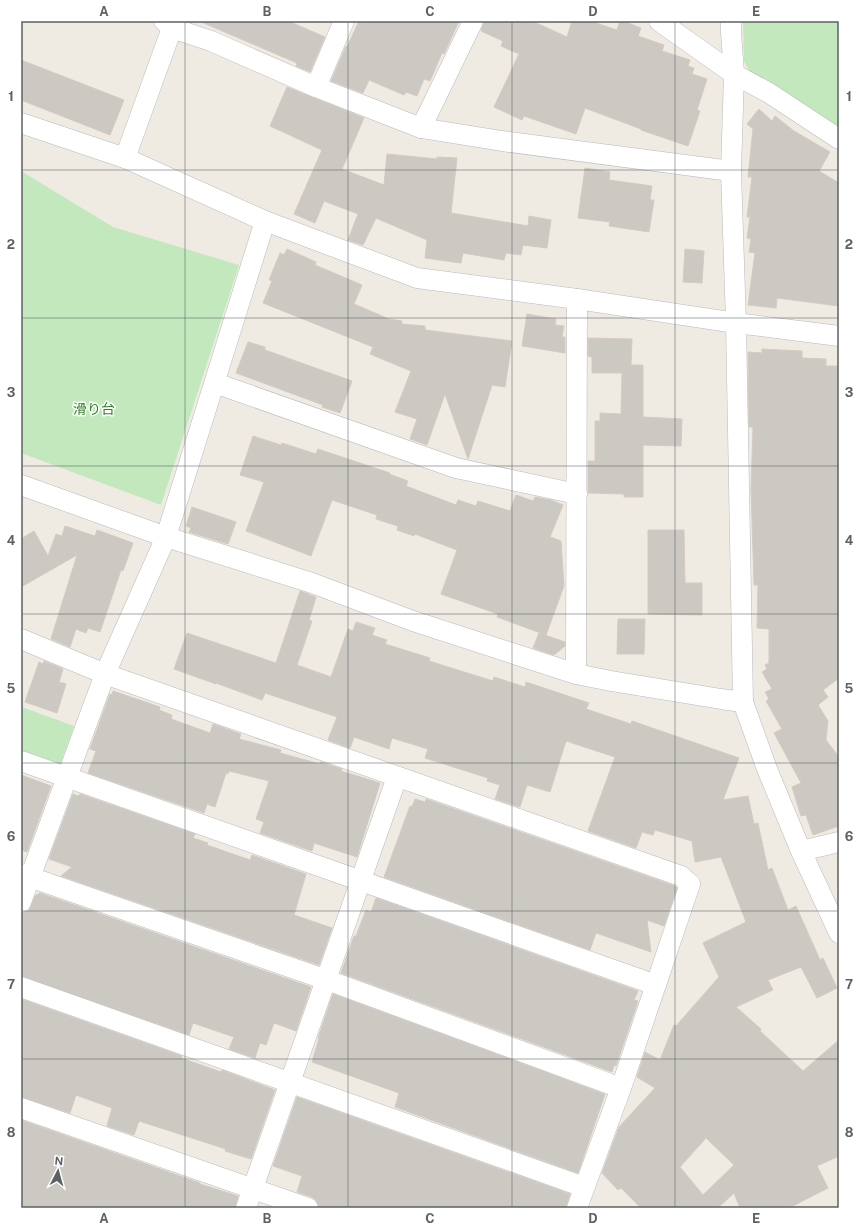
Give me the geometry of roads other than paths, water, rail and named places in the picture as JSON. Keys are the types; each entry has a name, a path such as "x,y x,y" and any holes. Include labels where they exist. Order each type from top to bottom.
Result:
{"street":[{"path":"316,87 344,21"},
{"path":"421,128 473,21"},
{"path":"659,21 734,74 769,93 839,139"},
{"path":"731,21 734,74 731,171 736,322 744,702 767,769 801,851 839,933"},
{"path":"125,158 170,23 316,87 421,128 502,141 731,171"},
{"path":"21,123 125,158 265,221 417,278 839,336"},
{"path":"21,902 25,875 67,777 105,674 166,537 265,221"},
{"path":"576,674 577,299"},
{"path":"215,383 456,468 577,494"},
{"path":"21,485 166,537 312,583 413,621 576,674 744,702"},
{"path":"21,639 105,674 681,876 690,884 621,1088 577,1208"},
{"path":"21,761 656,985"},
{"path":"246,1208 362,881 397,777"},
{"path":"801,851 839,842"},
{"path":"25,875 327,980 621,1088"},
{"path":"21,987 584,1187"},
{"path":"21,1108 308,1208"}],"park label":[{"name":"滑り台","path":"94,409"}]}
